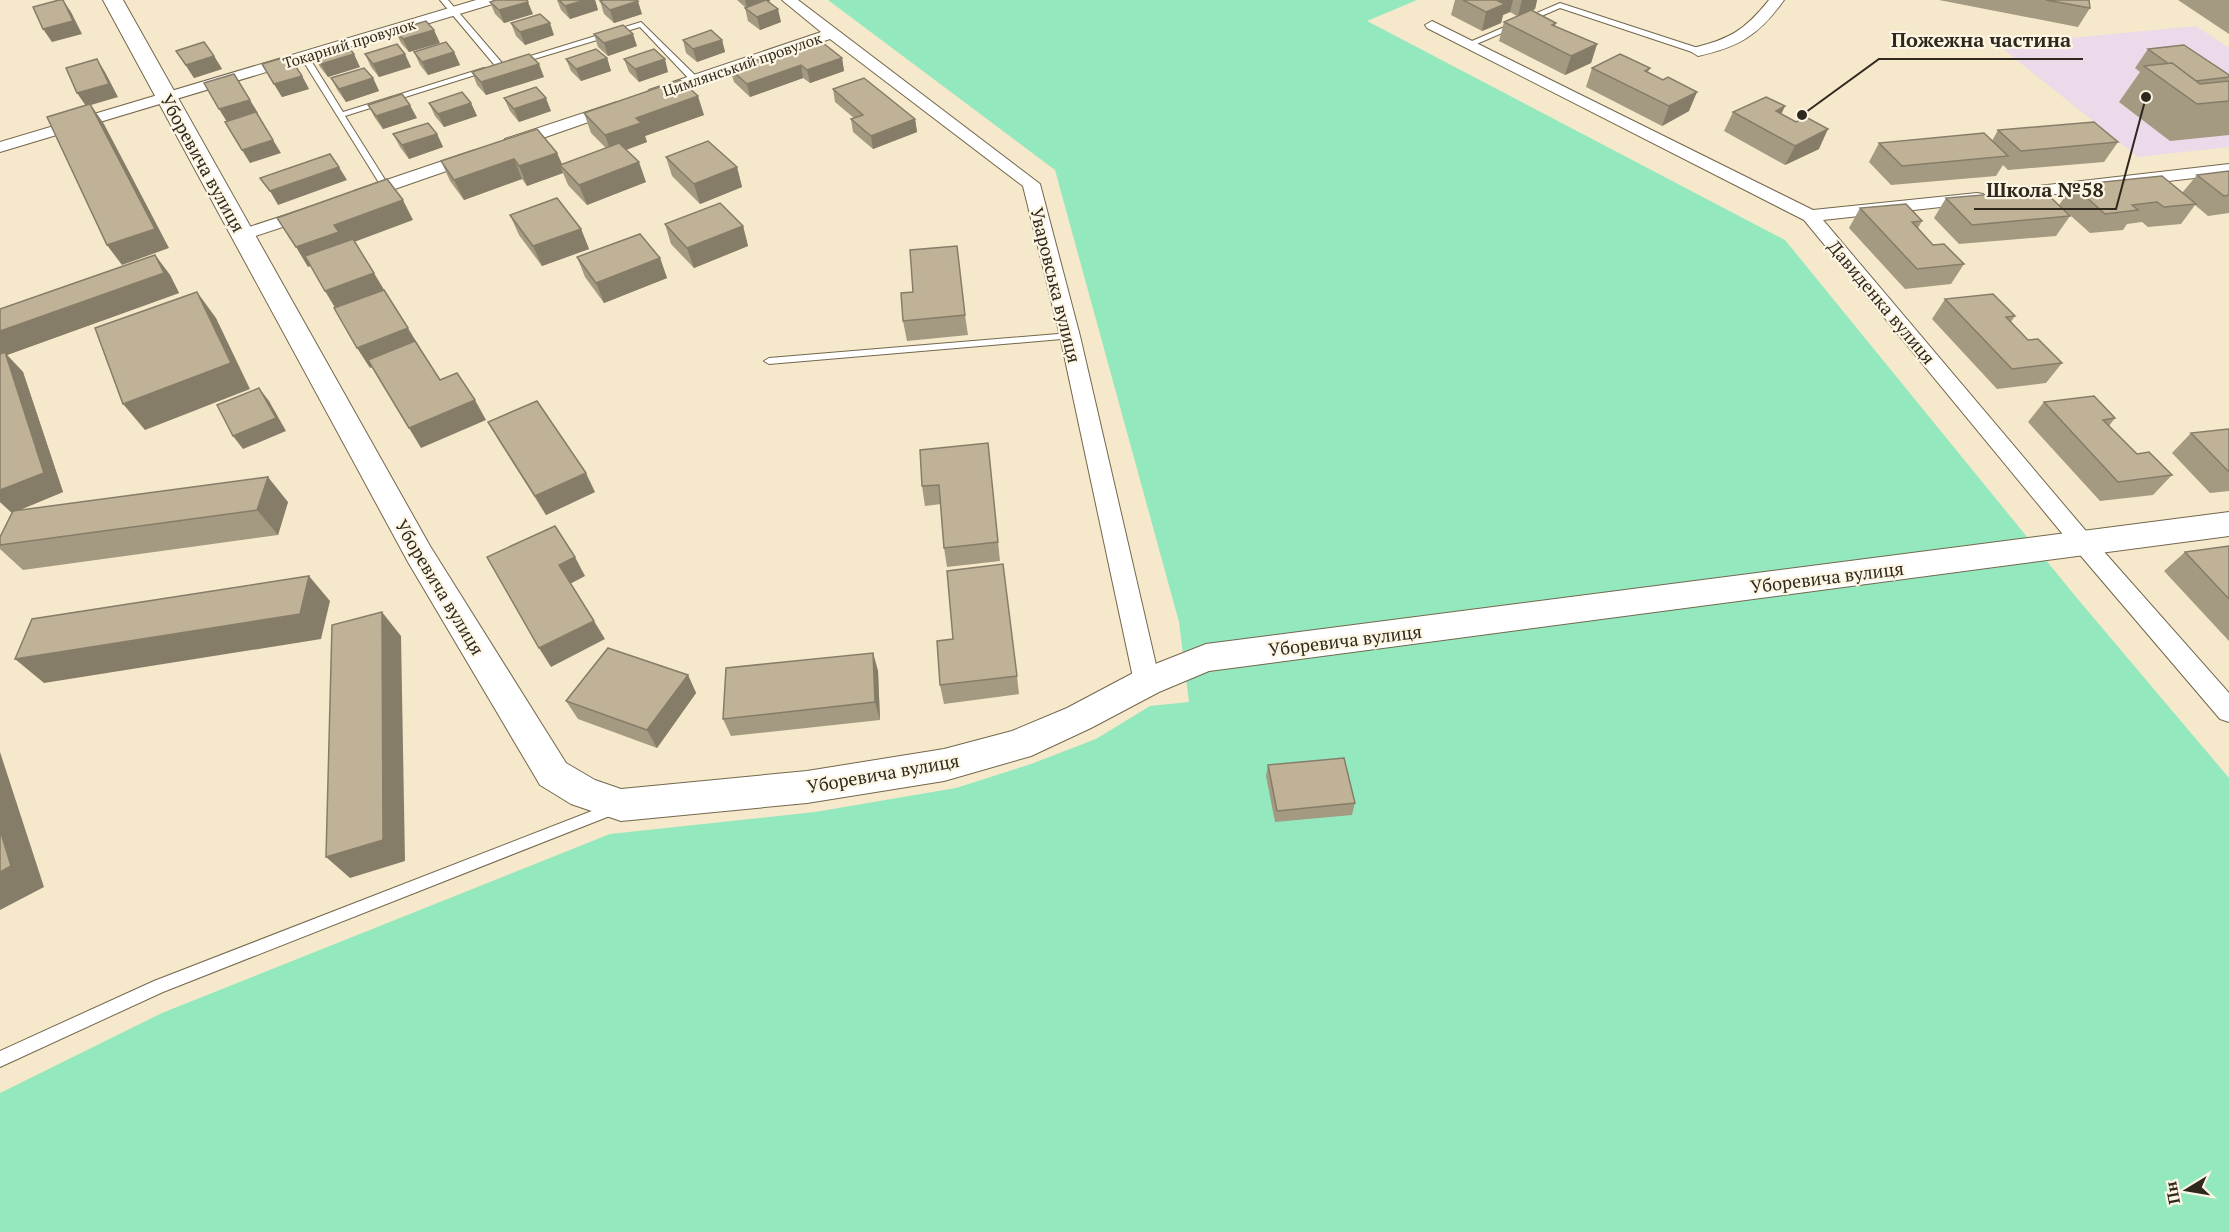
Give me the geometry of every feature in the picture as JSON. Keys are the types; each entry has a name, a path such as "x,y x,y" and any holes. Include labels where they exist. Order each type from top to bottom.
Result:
{"street":[{"name":"Уборевича вулиця","path":"113,0 419,554 553,774 584,793 621,805 807,787 944,765 1018,745 1078,718 1148,682 1206,658 2229,524"},
{"name":"Токарний провулок","path":"0,147 304,56 449,6 490,0"},
{"name":"Уваровська вулиця","path":"789,0 1031,184 1070,336 1148,682"},
{"path":"1698,51 1722,46 1753,30 1777,0"},
{"name":"Давиденка вулиця","path":"1432,25 1810,216 2083,543 2229,711"},
{"name":"Цимлянський провулок","path":"243,235 832,33"},
{"path":"1810,216 2229,169"}],"lane":[{"path":"1469,44 1560,5 1698,51"},
{"path":"449,6 500,66"},
{"path":"340,114 641,24 695,80"},
{"path":"304,56 385,186"},
{"path":"769,360 1070,336"},
{"path":"0,1059 159,986 621,805"}],"shaded area":[{"path":"2196,26 2229,48 2229,147 2138,157 1998,45"}],"green space":[{"path":"828,0 1417,0 1367,21 1785,240 2076,597 2229,778 2229,1232 0,1232 0,1093 162,1013 610,834 815,812 956,788 1031,764 1096,739 1150,706 1189,702 1179,622 1055,170"}],"building":[{"path":"63,0 73,21 43,29 33,7"},
{"path":"527,0 528,2 499,10 490,2"},
{"path":"559,0 585,0 565,6"},
{"path":"766,0 778,9 757,17 745,8"},
{"path":"1463,0 1499,0 1505,4 1486,12"},
{"path":"2046,0 2089,0 2090,8"},
{"path":"600,1 638,1 610,10"},
{"path":"1531,10 1556,23 1552,25 1597,44 1571,56 1504,22"},
{"path":"540,14 550,23 520,32 511,23"},
{"path":"426,21 434,30 403,39 395,30"},
{"path":"623,25 633,34 604,43 594,34"},
{"path":"711,30 722,40 693,49 683,40"},
{"path":"818,39 842,58 807,70 801,65 747,84 730,69"},
{"path":"204,42 214,56 186,65 176,51"},
{"path":"446,42 454,52 422,62 414,52"},
{"path":"346,44 354,54 321,64 313,54"},
{"path":"397,44 405,54 373,64 365,54"},
{"path":"2184,45 2229,77 2196,81 2148,49"},
{"path":"596,49 607,58 576,69 566,59"},
{"path":"654,49 665,59 635,69 624,59"},
{"path":"529,54 539,64 481,82 472,72"},
{"path":"1620,54 1650,68 1645,71 1663,80 1668,77 1697,92 1669,106 1592,68"},
{"path":"289,56 302,76 274,84 262,64"},
{"path":"97,59 109,84 77,93 66,68"},
{"path":"2172,63 2200,84 2229,81 2229,101 2197,104 2144,66"},
{"path":"364,68 373,78 339,89 331,78"},
{"path":"234,74 250,100 219,109 204,83"},
{"path":"864,78 915,119 871,136 851,119 863,115 833,89"},
{"path":"680,80 698,96 636,118 641,123 605,135 584,113"},
{"path":"536,87 546,98 514,109 504,98"},
{"path":"462,92 471,103 438,114 429,103"},
{"path":"402,94 410,105 376,116 368,105"},
{"path":"1766,97 1785,106 1776,111 1796,122 1806,117 1828,129 1795,146 1733,112"},
{"path":"90,104 155,229 107,245 47,117"},
{"path":"256,112 273,140 242,150 225,122"},
{"path":"2094,122 2118,142 2021,151 1998,130"},
{"path":"428,123 437,134 402,145 393,134"},
{"path":"537,129 557,153 519,166 514,159 454,180 441,161"},
{"path":"1984,133 2008,156 1902,166 1879,143"},
{"path":"708,141 737,167 694,184 666,157"},
{"path":"619,143 639,162 579,185 560,165"},
{"path":"330,154 339,167 270,191 260,178"},
{"path":"2229,171 2229,195 2224,196 2197,175"},
{"path":"2162,176 2196,204 2164,207 2157,202 2132,205 2138,210 2105,214 2073,185"},
{"path":"387,179 403,200 334,225 339,232 296,247 277,218"},
{"path":"2043,190 2070,216 1972,225 1946,198"},
{"path":"557,198 581,229 533,246 510,215"},
{"path":"720,203 743,226 687,248 665,224"},
{"path":"1906,204 1922,221 1912,222 1933,245 1944,244 1964,264 1917,269 1860,208"},
{"path":"640,234 660,258 596,283 577,257"},
{"path":"353,239 374,273 325,291 305,256"},
{"path":"957,246 965,315 903,321 901,293 913,292 910,250"},
{"path":"155,255 164,273 0,331 0,309"},
{"path":"384,290 408,328 357,348 334,308"},
{"path":"197,292 231,363 123,404 95,328"},
{"path":"1993,294 2015,316 2006,317 2028,340 2038,339 2062,363 2012,369 1945,299"},
{"path":"415,341 440,380 457,373 475,400 409,428 368,360"},
{"path":"5,352 44,473 0,490 0,354"},
{"path":"259,388 276,418 233,436 217,405"},
{"path":"2094,396 2115,418 2103,420 2137,454 2149,452 2172,475 2118,482 2044,402"},
{"path":"537,401 586,473 535,496 488,422"},
{"path":"2229,430 2229,472 2191,433"},
{"path":"988,443 998,542 944,548 939,485 922,486 920,450"},
{"path":"268,477 257,510 0,545 0,537 13,511"},
{"path":"555,526 575,557 559,565 594,621 539,648 487,557"},
{"path":"2229,546 2229,599 2185,552"},
{"path":"1003,564 1017,676 940,685 937,641 953,639 947,571"},
{"path":"309,576 300,614 15,659 32,619"},
{"path":"382,612 383,840 326,857 332,625"},
{"path":"608,648 688,675 647,730 566,701"},
{"path":"873,653 875,702 723,719 726,668"},
{"path":"1344,758 1355,803 1277,811 1268,765"},
{"path":"0,830 11,866 0,872"}],"place":[{"name":"Школа №58","path":"2146,97"},
{"name":"Пожежна частина","path":"1802,115"}]}
